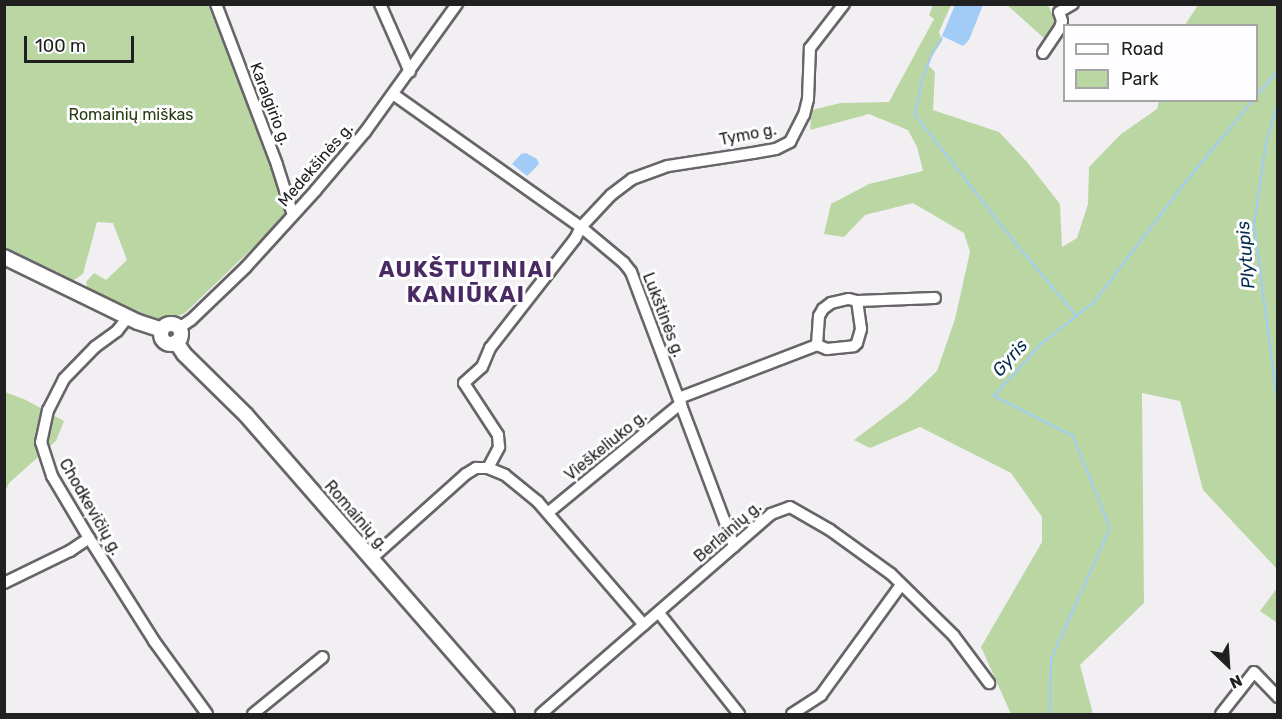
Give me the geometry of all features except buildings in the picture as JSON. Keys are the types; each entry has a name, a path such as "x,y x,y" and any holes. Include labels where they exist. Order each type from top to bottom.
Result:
{"main road":[{"path":"4,258 128,317 162,330"},
{"path":"170,324 179,328 181,334 176,342 169,343 163,339 162,330 170,324"},
{"name":"Romainių g.","path":"176,342 184,354 246,415 507,714"}],"street":[{"name":"Karalgirio g.","path":"216,4 277,165 293,215"},
{"path":"380,4 410,72"},
{"name":"Medekšinės g.","path":"179,328 191,320 246,267 293,215 393,94 457,4"},
{"name":"Tymo g.","path":"581,226 611,195 632,179 668,166 776,149 790,142 804,116 808,99 810,48 844,4"},
{"path":"1043,53 1060,28 1062,21 1056,8 1073,4"},
{"name":"Lukštinės g.","path":"393,94 581,226 624,263 630,272 734,546"},
{"path":"488,468 499,447 498,435 464,383 482,367 501,332 575,239 581,226"},
{"path":"857,301 861,329 858,343 848,348 827,349 817,345 819,316 823,309 831,303 848,298 857,301 935,298"},
{"name":"Chodkevičių g.","path":"128,317 117,331 95,347 64,379 48,410 41,442 52,476 89,538 154,641 207,714"},
{"name":"Vieškeliuko g.","path":"549,512 680,401 817,345"},
{"path":"371,559 466,474 476,468 488,468 522,486 549,512 644,625"},
{"name":"Berlainių g.","path":"541,714 771,514 790,507 830,530 902,585 954,636 989,682"},
{"path":"4,583 69,552 89,538"},
{"path":"792,714 821,695 902,585"},
{"path":"659,613 739,714"},
{"path":"253,714 323,657"},
{"path":"1221,714 1254,672 1278,697"}],"green space":[{"name":"Romainių miškas","path":"4,5 208,5 290,212 185,313 165,321 143,321 88,291 86,282 94,273 106,280 127,260 113,223 97,222 83,274 71,282 5,251"},
{"path":"933,5 951,5 939,32 942,41 927,64 935,72 933,110 999,132 1027,162 1060,204 1062,247 1077,238 1088,204 1089,167 1121,134 1157,109 1159,102 1258,102 1258,24 1186,24 1198,5 1277,5 1277,569 1203,490 1180,401 1142,393 1144,603 1080,665 1093,714 1011,714 981,647 1042,542 1042,517 1011,473 920,427 870,448 854,440 907,400 937,371 955,319 970,252 964,233 913,203 865,215 844,237 824,234 831,204 869,184 923,171 917,147 908,130 869,114 810,130 812,110 841,103 889,102 934,19 929,15"},
{"path":"1007,5 1048,5 1057,24 1046,40"},
{"path":"5,392 26,400 64,421 56,441 9,483 5,492"},
{"path":"1277,588 1277,620 1276,622 1260,611"}],"water":[{"path":"955,5 983,5 969,40 963,46 942,36"},
{"path":"526,153 537,159 539,164 527,176 512,164 521,154"}],"waterway":[{"path":"942,38 933,52 922,79 915,115 1016,244 1076,315"},
{"name":"Gyris","path":"1258,94 1278,71"},
{"name":"Plytupis","path":"1278,101 1266,143 1254,225 1278,408"},
{"name":"Gyris","path":"1050,714 1051,659 1110,528 1073,436 994,396 1041,344 1094,302 1183,185 1251,102"}],"district":[{"name":"AUKŠTUTINIAI KANIŪKAI","path":"466,282"}]}
